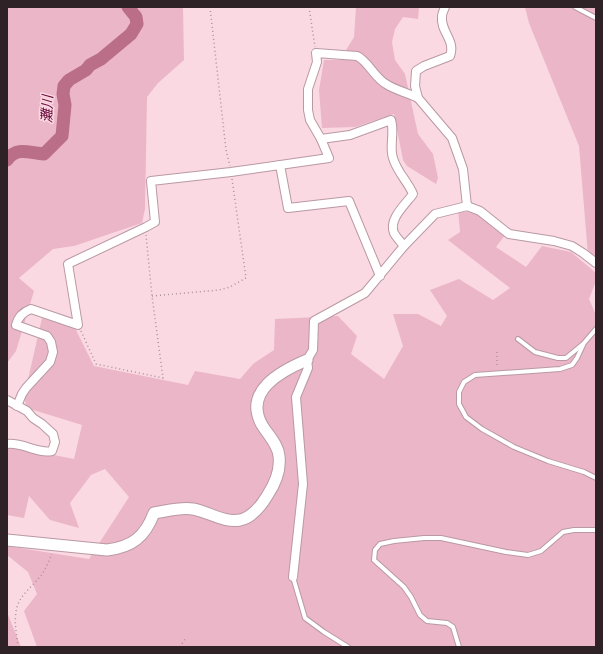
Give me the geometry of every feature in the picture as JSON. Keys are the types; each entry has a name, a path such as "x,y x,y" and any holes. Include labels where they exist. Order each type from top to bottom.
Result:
{"street":[{"path":"445,7 442,17 444,28 451,42 452,50 450,56 416,70 414,86 418,98 452,138 463,169 467,206"},
{"path":"17,406 26,388 50,362 54,352 51,342 47,336 16,325 18,319 26,311 31,310 78,324 68,264 155,222 151,181 231,172 329,158 321,139 310,120 308,110 308,89 318,62 316,53 361,57 375,75 386,85 418,98"},
{"path":"321,139 350,135 392,120 391,151 396,166 413,194 397,214 394,225 394,233 404,246"},
{"path":"280,165 288,208 349,201 380,276"},
{"path":"7,540 107,550 121,549 141,536 149,527 154,514 167,510 192,509 228,520 240,520 251,516 271,490 277,479 280,467 276,445 258,417 256,409 258,397 263,388 291,367 307,360 313,350 314,321 365,293 404,246 435,214 467,206 480,211 509,234 554,241 572,246 596,264"},
{"path":"292,577 303,484 296,397 308,368 307,360"},
{"path":"7,400 27,411 33,418 42,424 53,434 55,442 52,450 44,452 25,446 7,444"}],"lane":[{"path":"575,7 596,18"},
{"path":"581,7 584,12"},
{"path":"518,339 535,352 558,358 566,358 584,343 596,329"},
{"path":"584,343 572,365 560,369 474,375 464,382 459,392 459,404 466,417 482,429 514,447 548,461 584,472 596,478"},
{"path":"459,647 453,627 447,623 427,621 420,615 404,587 374,560 375,550 380,544 424,538 441,538 506,552 528,555 541,551 562,532 574,530 596,530"},
{"path":"292,577 305,618 348,647"}],"path":[{"path":"152,296 219,290 230,287 246,278 231,172 226,150 210,7"},
{"path":"309,7 316,53"},
{"path":"78,324 96,364 163,378 152,296 146,227"},
{"path":"497,352 497,373"},
{"path":"18,647 15,622 16,611 25,592 35,583 44,571 56,545"},
{"path":"180,647 185,639"}],"shaded area":[{"path":"7,7 183,7 184,60 158,83 147,97 145,209 142,223 74,246 53,249 19,278 34,291 16,351 7,363"},
{"path":"356,7 419,7 418,19 403,17 395,29 392,42 395,60 405,74 418,134 433,154 438,178 436,184 407,166 403,160 394,114 355,127 322,128 319,90 324,60 340,60 354,37"},
{"path":"525,7 596,7 596,266 588,255 579,146 529,23"},
{"path":"458,210 477,214 505,235 496,247 526,267 542,246 571,252 596,273 596,281 589,299 596,315 596,647 37,647 24,611 37,594 28,572 7,555 7,546 89,559 129,497 105,469 91,475 70,503 79,528 50,520 29,496 24,518 7,515 7,441 28,450 74,459 82,425 27,408 24,397 42,318 75,328 94,366 188,385 195,371 240,379 253,364 274,350 275,319 338,316 357,336 351,354 384,379 403,346 393,314 418,314 441,326 447,316 430,290 459,279 493,300 510,288 448,240 460,232"},
{"path":"7,612 21,647 7,647"}],"waterway":[{"name":"灘川","path":"7,160 15,153 24,151 44,154 62,136 65,105 63,94 64,86 69,80 101,59 131,34 137,24 136,17 128,7"}]}
